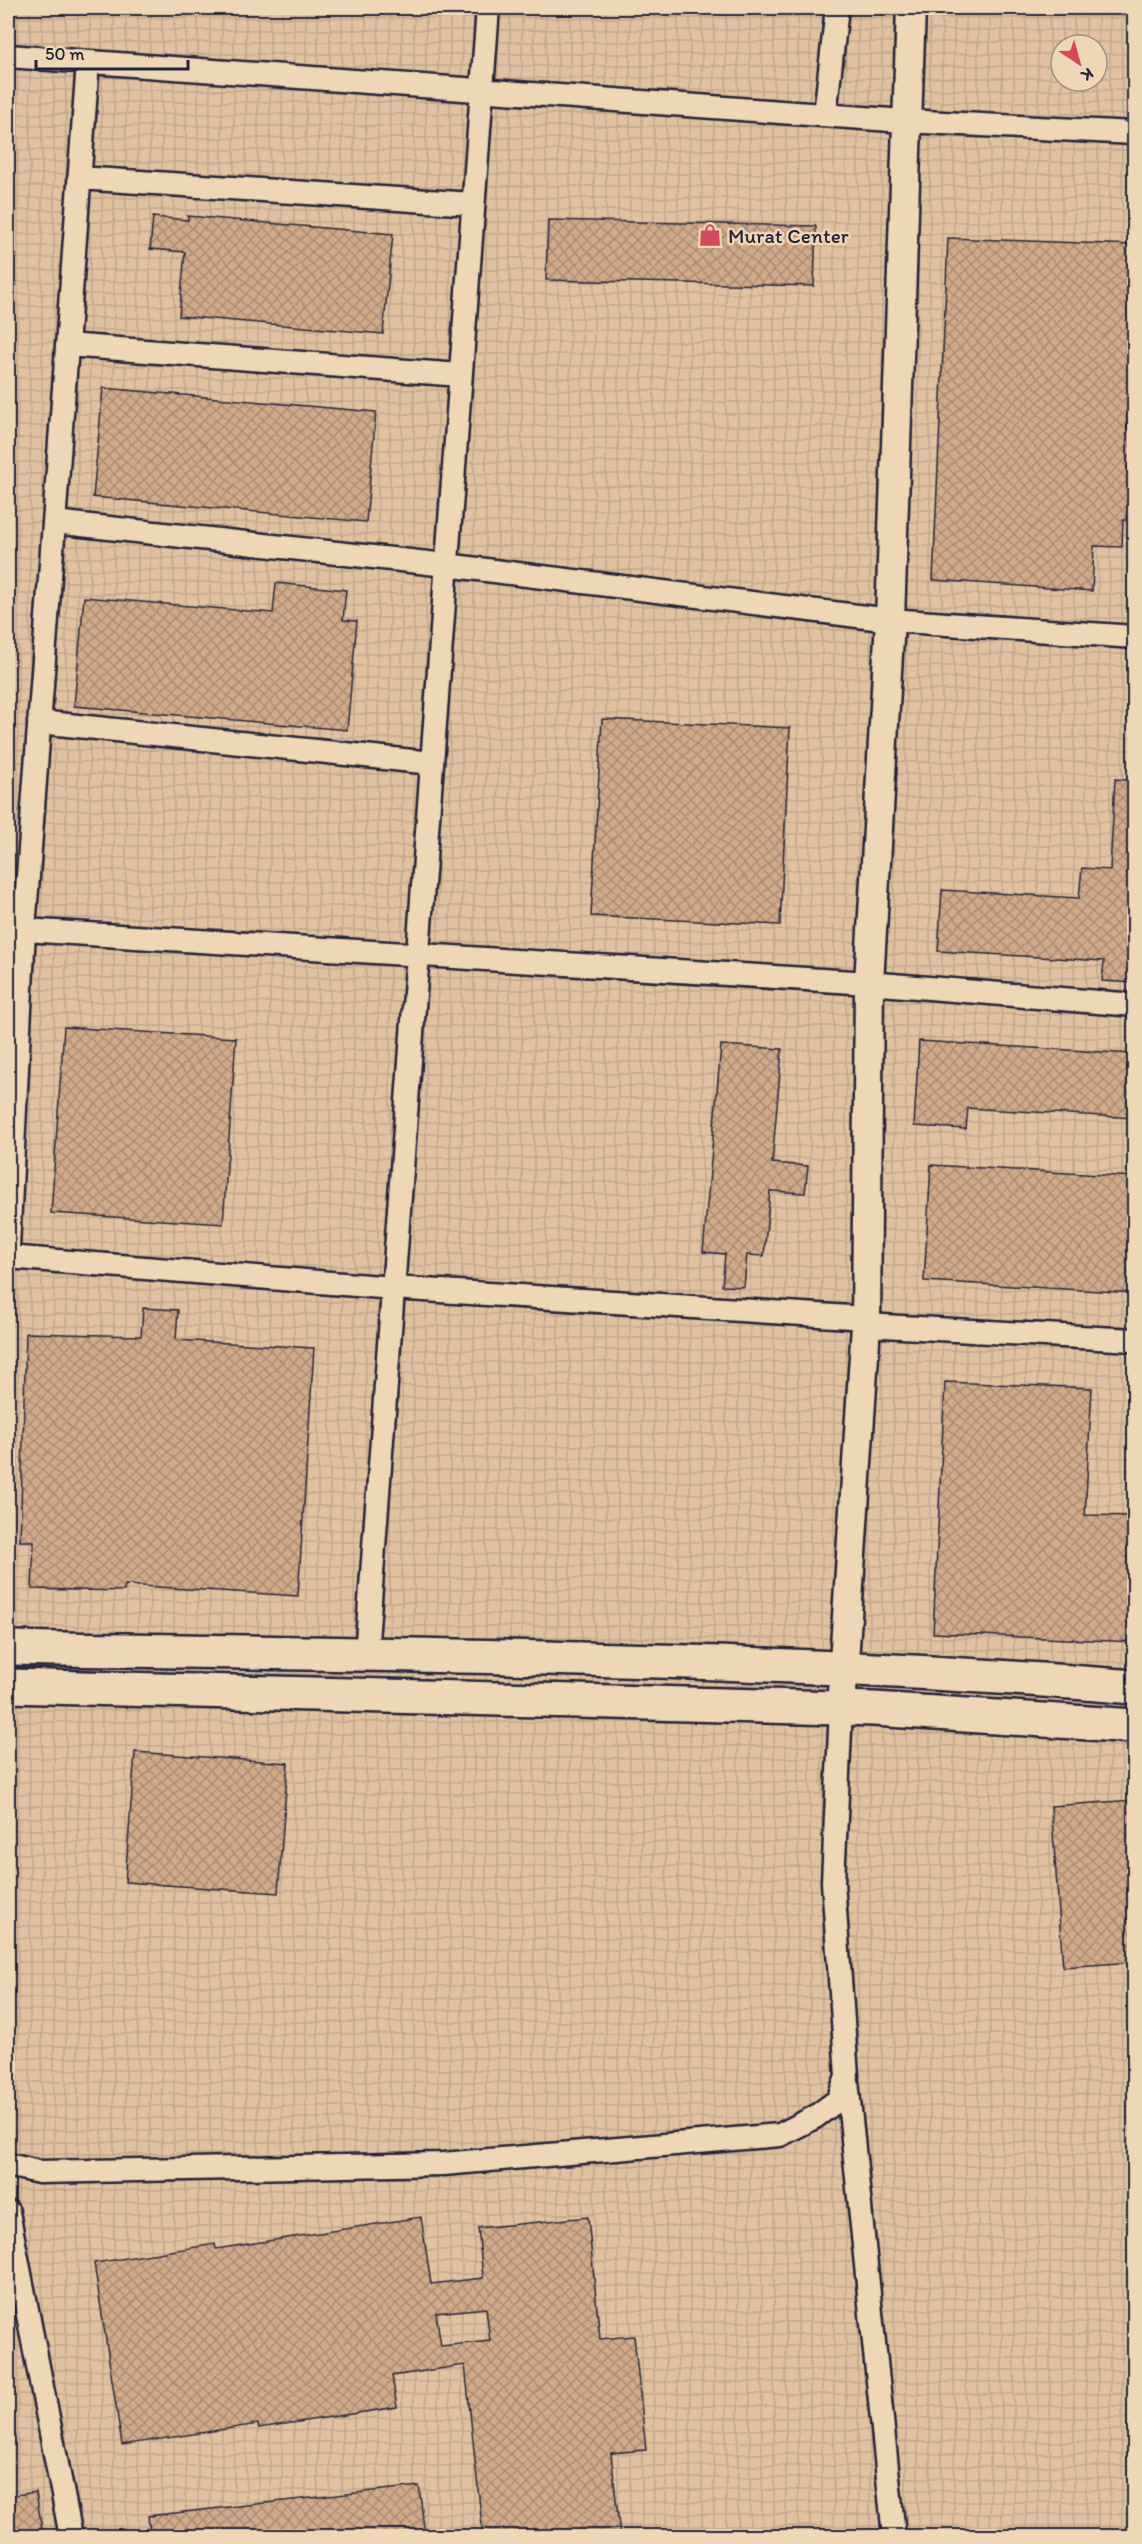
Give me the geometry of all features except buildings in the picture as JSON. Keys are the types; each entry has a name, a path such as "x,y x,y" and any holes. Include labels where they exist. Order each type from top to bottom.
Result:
{"main road":[{"path":"8,1648 643,1660 1047,1680 1134,1687"},
{"path":"8,1686 841,1708 1134,1726"}],"street":[{"path":"366,1655 488,8"},
{"path":"825,115 837,8"},
{"path":"894,2536 847,2076 833,1882 843,1670 866,1322 868,983 890,620 905,121 911,8"},
{"path":"8,56 905,121 1134,133"},
{"path":"8,1247 24,930 88,62"},
{"path":"79,178 473,204"},
{"path":"67,345 460,375"},
{"path":"54,522 446,565 890,620 1134,637"},
{"path":"39,722 432,763"},
{"path":"24,930 868,983 1134,1005"},
{"path":"8,1257 393,1288 1134,1340"},
{"path":"8,2165 39,2172 443,2164 780,2134 814,2117 838,2100 847,2076"},
{"path":"8,2212 71,2536"}],"shaded area":[{"path":"8,8 1134,8 1134,2536 8,2536"}],"place":[{"name":"Murat Center","path":"710,235"}]}
